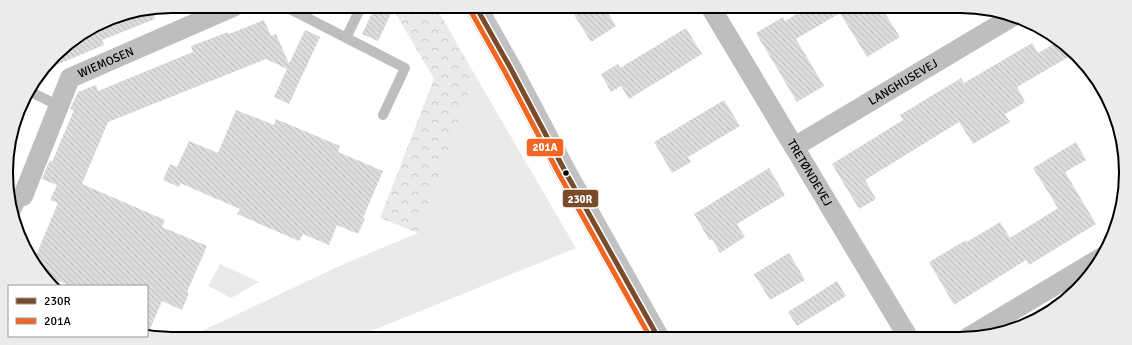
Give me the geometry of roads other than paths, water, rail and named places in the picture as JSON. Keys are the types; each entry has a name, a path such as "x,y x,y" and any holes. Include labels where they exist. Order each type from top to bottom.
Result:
{"street":[{"name":"WIEMOSEN","path":"23,196 70,78 219,13"},
{"path":"481,13 566,173 655,332"},
{"name":"TRETØNDEVEJ","path":"714,13 905,332"},
{"name":"LANGHUSEVEJ","path":"794,146 1007,20"},
{"path":"978,331 1090,265"}],"lane":[{"path":"305,13 346,38 405,68 383,115"},
{"path":"346,38 358,13"},
{"path":"34,93 59,106"},
{"path":"17,209 23,196"}]}
